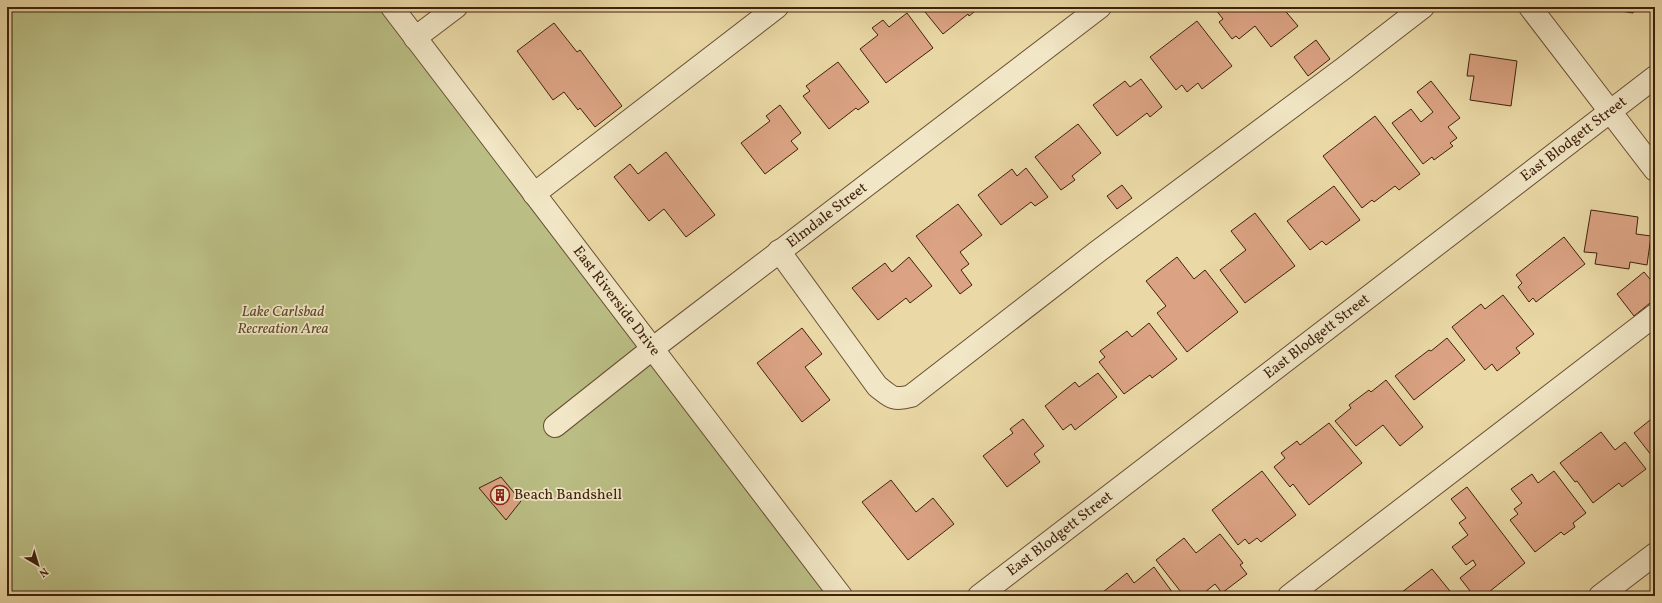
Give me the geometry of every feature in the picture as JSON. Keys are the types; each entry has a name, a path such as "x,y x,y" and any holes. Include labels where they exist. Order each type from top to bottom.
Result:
{"street":[{"name":"East Riverside Drive","path":"392,7 841,596"},
{"path":"415,38 456,7"},
{"path":"534,194 778,7"},
{"name":"Elmdale Street","path":"555,426 779,251 1100,7"},
{"path":"779,251 877,386 892,398 900,399 911,396 1423,7"},
{"path":"1530,7 1655,170"},
{"name":"East Blodgett Street","path":"979,596 1655,77"},
{"path":"1289,596 1655,315"},
{"path":"1600,596 1655,554"}],"green space":[{"name":"Lake Carlsbad Recreation Area","path":"7,7 392,7 841,596 7,596"}],"building":[{"path":"921,7 979,8 969,16 968,14 943,34"},
{"path":"1220,7 1282,7 1298,26 1271,47 1255,26 1239,39 1236,36 1232,39 1219,22 1223,19 1216,10"},
{"path":"1597,7 1634,7 1633,13"},
{"path":"907,13 933,48 886,83 860,49 878,35 872,28 883,20 889,27"},
{"path":"1197,21 1232,66 1202,89 1198,83 1187,92 1182,85 1176,90 1150,57"},
{"path":"554,23 577,52 580,50 622,106 595,127 580,108 578,110 564,92 553,100 517,51"},
{"path":"1316,40 1330,59 1308,76 1294,57"},
{"path":"1470,54 1517,61 1511,106 1470,100 1474,76 1467,76"},
{"path":"838,62 869,102 858,110 856,108 829,129 803,96 810,91 806,86"},
{"path":"1141,79 1162,107 1150,117 1147,113 1117,136 1093,105 1125,81 1130,87"},
{"path":"1431,81 1460,118 1448,127 1457,138 1450,143 1453,146 1434,160 1432,157 1423,164 1392,123 1411,109 1421,122 1433,112 1417,92"},
{"path":"780,105 801,133 791,141 798,149 765,174 741,143 770,121 766,116"},
{"path":"1375,116 1420,174 1399,190 1395,186 1374,202 1372,200 1362,208 1323,156"},
{"path":"1078,124 1101,153 1072,176 1075,180 1061,190 1035,157"},
{"path":"666,152 715,215 686,237 664,209 649,221 614,177 630,164 638,174"},
{"path":"1026,168 1048,197 1035,206 1031,202 1001,225 978,195 1012,169 1017,176"},
{"path":"1122,185 1132,198 1117,209 1107,196"},
{"path":"1334,186 1360,220 1326,245 1322,241 1310,250 1287,221"},
{"path":"958,204 982,235 960,252 969,264 961,270 972,285 960,294 916,236"},
{"path":"1591,210 1638,217 1636,234 1651,236 1647,265 1630,262 1629,269 1595,264 1597,253 1584,252"},
{"path":"1255,213 1295,266 1245,303 1220,270 1246,250 1231,231"},
{"path":"1564,237 1585,264 1536,302 1533,298 1529,302 1518,287 1522,283 1516,275"},
{"path":"909,257 932,286 910,303 906,298 878,320 852,288 885,263 892,272"},
{"path":"1177,257 1194,279 1205,270 1238,312 1187,352 1157,313 1166,306 1146,281"},
{"path":"1644,272 1655,285 1655,299 1634,316 1617,294"},
{"path":"1503,295 1534,334 1516,348 1520,353 1497,371 1492,364 1485,370 1452,327 1481,304 1485,309"},
{"path":"1149,323 1177,359 1152,378 1150,375 1124,394 1099,362 1105,357 1100,351 1127,331 1132,337"},
{"path":"802,328 822,354 805,367 830,400 802,422 757,363"},
{"path":"1447,338 1465,360 1414,400 1395,376"},
{"path":"1098,373 1117,397 1075,430 1071,424 1063,430 1045,406 1075,382 1079,387"},
{"path":"1386,380 1423,427 1400,446 1383,425 1356,446 1335,421 1351,408 1349,405 1369,390 1371,392"},
{"path":"1655,416 1655,460 1634,433"},
{"path":"1023,419 1044,446 1034,454 1040,462 1007,487 983,456 1013,433 1010,429"},
{"path":"1329,423 1362,463 1309,505 1293,484 1290,487 1274,467 1285,458 1281,453 1297,441 1300,445"},
{"path":"1601,432 1615,450 1625,442 1646,469 1622,487 1619,483 1593,503 1577,481 1575,482 1560,463"},
{"path":"1262,471 1296,515 1261,542 1257,538 1249,544 1245,539 1238,545 1212,510"},
{"path":"1554,471 1586,513 1573,523 1575,527 1564,535 1561,532 1535,552 1510,520 1518,514 1514,509 1522,503 1511,489 1532,474 1538,483"},
{"name":"Beach Bandshell","path":"501,477 521,501 506,520 479,488"},
{"path":"891,480 916,512 933,498 954,524 908,560 862,502"},
{"path":"1467,487 1525,563 1484,596 1474,596 1460,578 1476,565 1473,560 1466,565 1452,547 1468,535 1459,523 1466,518 1451,499"},
{"path":"1220,534 1243,563 1240,565 1247,574 1222,593 1215,584 1200,596 1184,596 1156,560 1184,538 1196,553"},
{"path":"1154,567 1175,596 1098,596 1127,573 1134,583"},
{"path":"1432,569 1454,596 1397,596"}],"place":[{"name":"Beach Bandshell","path":"500,495"}]}
